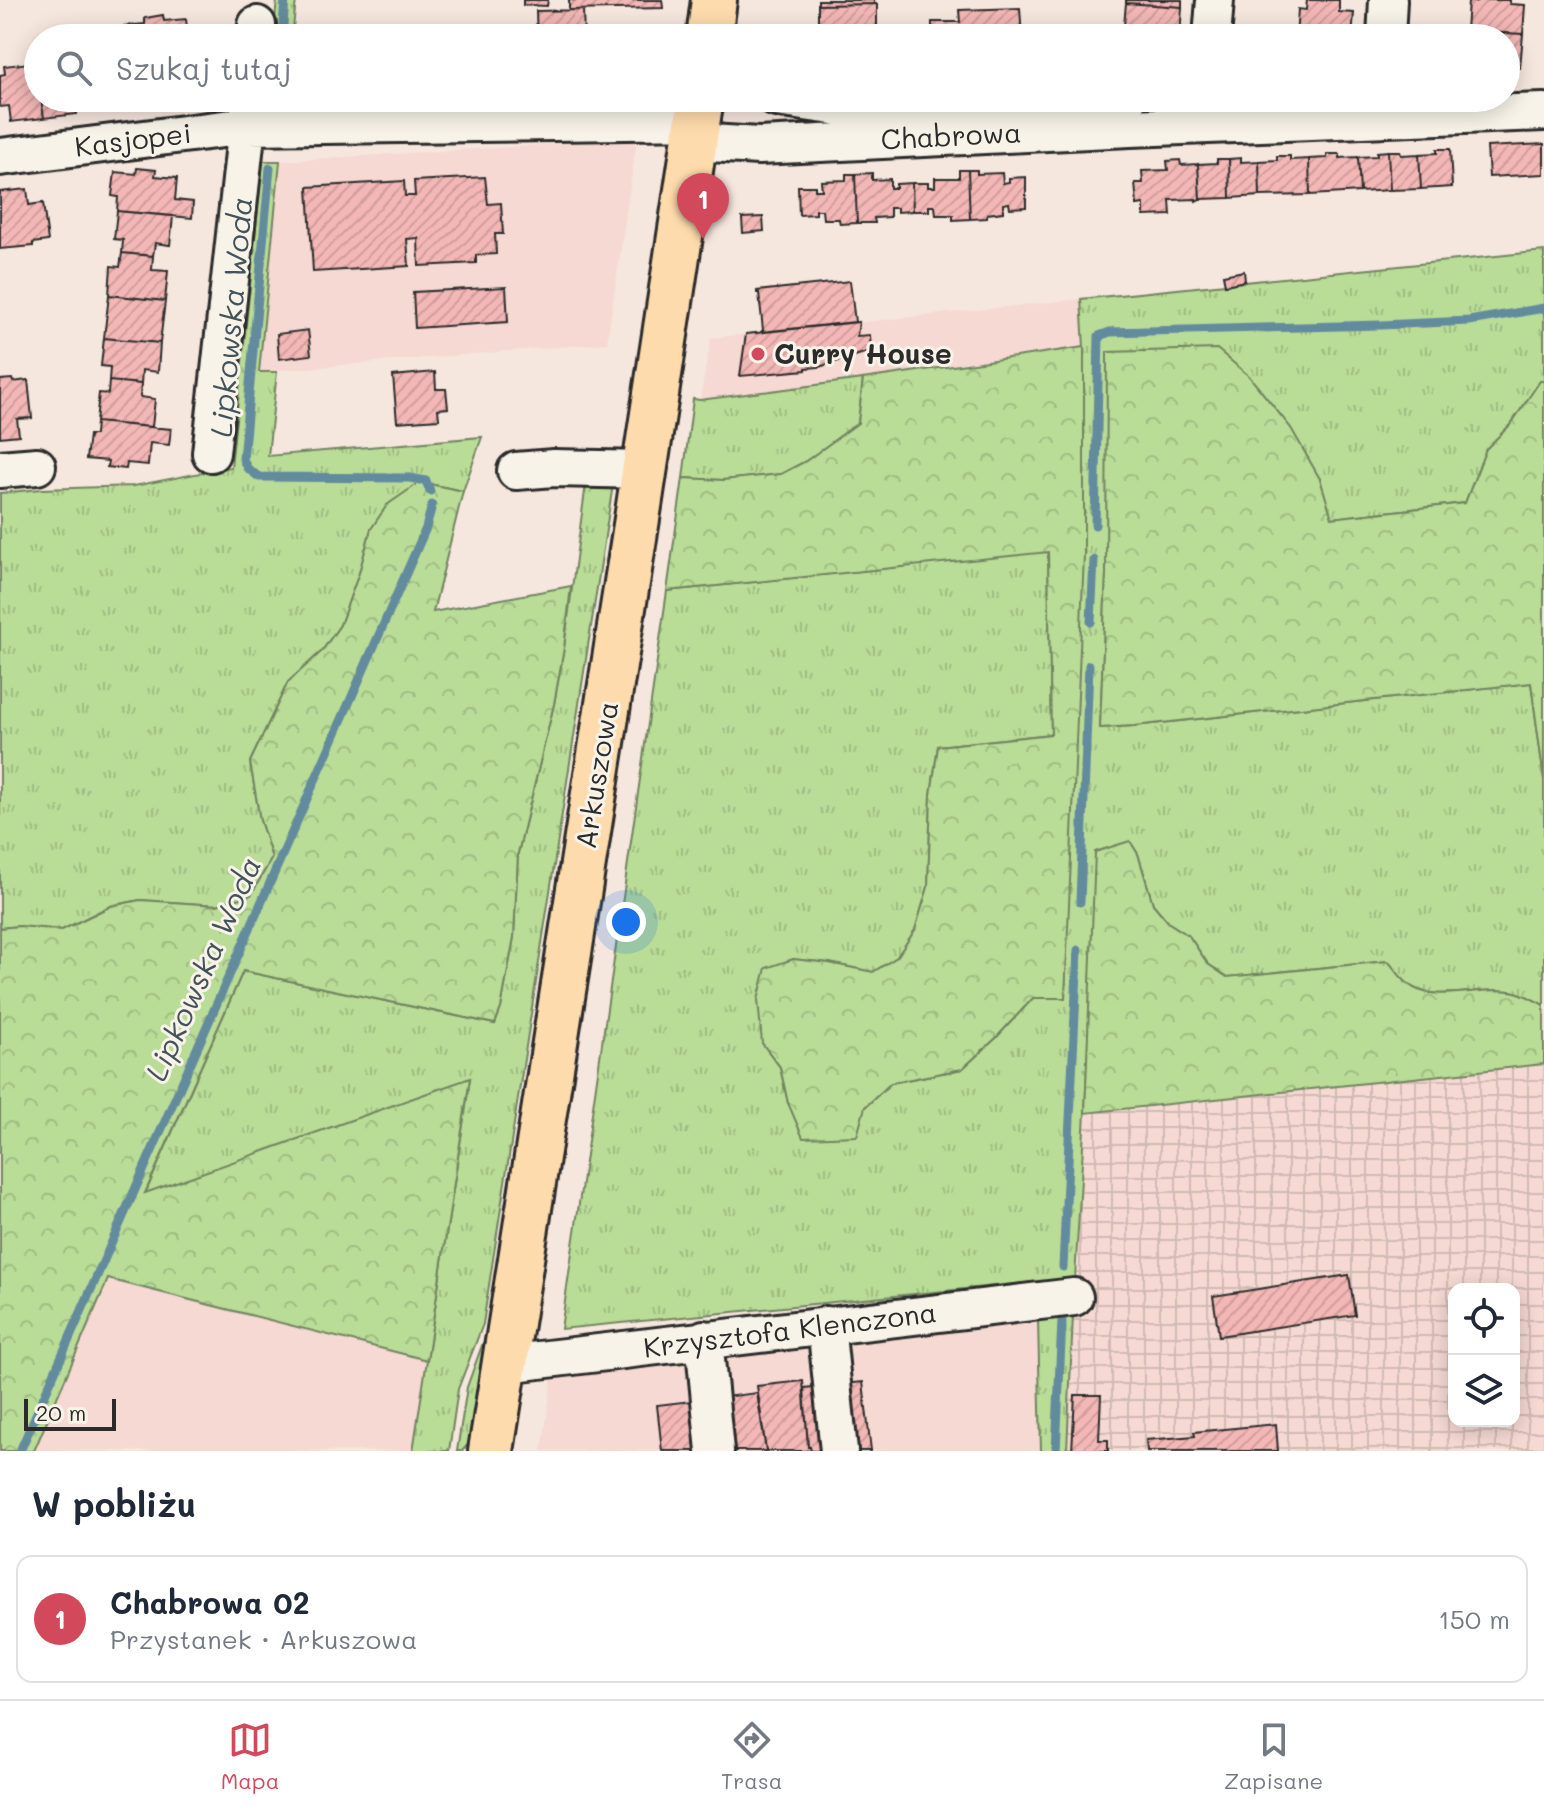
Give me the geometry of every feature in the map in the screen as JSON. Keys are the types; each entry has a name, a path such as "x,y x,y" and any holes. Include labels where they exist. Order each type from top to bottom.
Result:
{"main road":[{"path":"711,24 714,0"},
{"name":"Arkuszowa","path":"491,1451 698,120"}],"street":[{"path":"1213,24 1215,0"},
{"path":"1387,24 1388,0"},
{"path":"211,453 249,112"},
{"name":"Kasjopei","path":"0,157 249,112 698,120"},
{"name":"Chabrowa","path":"698,120 759,146 1544,112"},
{"path":"0,469 37,466"},
{"path":"516,471 554,468 644,470"},
{"name":"Krzysztofa Klenczona","path":"505,1364 1074,1297"},
{"path":"826,1325 839,1451"},
{"path":"704,1339 715,1451"}],"shaded area":[{"path":"637,139 607,343 259,372 280,161"},
{"path":"1081,299 1084,347 700,400 711,338"},
{"path":"1544,1064 1544,1451 1067,1451 1085,1113"},
{"path":"108,1278 427,1360 413,1451 34,1451"},
{"path":"1038,1320 1041,1451 542,1451 553,1373"}],"green space":[{"path":"277,0 296,0 293,24 274,24"},
{"path":"263,161 280,161 259,372 277,372 268,456 482,437 463,491 420,482 371,529 340,625 322,651 288,682 250,762 260,820 272,858 251,895 217,905 140,900 110,906 62,930 19,926 0,928 0,493 134,486 231,467"},
{"path":"1544,251 1544,381 1540,382 1511,424 1486,449 1465,503 1331,518 1320,479 1106,574 1100,728 1531,683 1544,779 1544,1005 1519,993 1503,990 1449,994 1424,992 1406,983 1387,961 1228,977 1208,964 1189,936 1169,923 1153,904 1138,854 1130,842 1096,852 1075,1278 561,1329 667,591 1048,551 1051,734 938,746 931,795 928,887 915,930 897,957 873,972 793,959 762,1043 780,1067 788,1103 865,1107 891,1083 962,1069 1033,998 1065,998 1084,347 1081,299"},
{"path":"1084,347 1084,555 1065,998 1033,998 962,1069 891,1083 865,1107 857,1136 803,1138 788,1103 780,1067 762,1043 758,1000 766,968 793,959 873,972 897,957 915,930 928,887 931,795 938,746 1051,734 1048,552 667,591 683,478 723,480 781,474 806,461 858,423 863,379"},
{"path":"1217,349 1249,376 1291,428 1320,479 1332,518 1465,503 1486,449 1511,424 1540,381 1544,381 1544,779 1531,683 1100,728 1106,574 1107,352"},
{"path":"863,379 858,423 806,461 781,474 723,480 683,478 693,399"},
{"path":"587,476 614,478 483,1324 458,1389 449,1451 413,1451 470,1079 145,1194 243,971 495,1024 501,1008 514,937 518,853 554,704 564,648"},
{"path":"420,482 463,491 433,612 571,586 554,704 518,853 514,937 501,1008 495,1024 243,971 145,1193 470,1078 427,1360 108,1279 34,1451 0,1451 0,928 19,926 62,930 111,906 140,900 217,905 251,895 272,858 260,820 250,762 288,682 322,651 340,625 371,529 387,505"},
{"path":"1130,841 1138,854 1153,904 1169,923 1189,936 1208,964 1227,977 1388,961 1406,983 1425,992 1449,994 1503,990 1519,993 1544,1005 1544,1064 1085,1113 1095,852"},
{"path":"494,1312 474,1438 462,1451 457,1451 467,1387"},
{"path":"1073,1316 1067,1451 1041,1451 1038,1320"}],"building":[{"path":"523,0 548,0 547,6 523,5"},
{"path":"569,0 662,0 663,8 569,10"},
{"path":"818,0 874,0 874,4 818,5"},
{"path":"1126,0 1182,0 1182,7 1126,3"},
{"path":"1307,0 1339,0 1339,12 1354,13 1353,24 1297,24 1298,9 1306,10"},
{"path":"1510,0 1510,4 1525,5 1523,34 1520,34 1520,24 1466,24 1468,1"},
{"path":"1126,3 1182,7 1181,24 1124,24"},
{"path":"877,4 877,24 818,24 818,5"},
{"path":"1020,8 1021,24 932,24 960,22 959,10"},
{"path":"583,10 584,24 536,24 536,11"},
{"path":"163,15 164,21 186,19 187,24 145,24 145,18"},
{"path":"1520,34 1523,34 1520,68"},
{"path":"24,64 24,112 43,112 44,118 11,122 9,106 0,107 0,75 5,74 4,66"},
{"path":"43,112 77,112 77,114 44,118"},
{"path":"1544,144 1544,174 1489,177 1487,147"},
{"path":"1437,149 1450,149 1452,187 1421,189 1419,154 1437,153"},
{"path":"1388,151 1400,151 1401,155 1419,154 1421,189 1390,190"},
{"path":"1388,151 1390,190 1360,192 1358,157 1377,156 1377,152"},
{"path":"1327,154 1340,154 1340,158 1358,157 1360,192 1310,195 1309,159 1327,158"},
{"path":"1277,156 1290,156 1290,160 1309,159 1310,195 1260,196 1259,161 1277,160"},
{"path":"1241,158 1241,162 1259,161 1260,196 1230,198 1229,159"},
{"path":"1217,159 1229,159 1230,198 1200,199 1198,164 1217,163"},
{"path":"1180,160 1181,165 1198,164 1200,199 1170,200 1171,215 1144,216 1144,204 1137,205 1135,183 1143,183 1142,171 1168,170 1167,161"},
{"path":"137,168 156,170 155,176 177,178 175,200 193,202 192,218 117,211 118,197 112,196 115,172 136,174"},
{"path":"959,170 968,170 970,219 953,220 953,215 936,215 935,206 929,206 929,211 913,211 912,183 928,183 928,187 935,187 935,178 959,178"},
{"path":"968,170 977,170 977,174 1002,173 1003,183 1009,182 1009,178 1026,177 1026,207 1010,208 1009,203 1003,204 1003,212 987,214 987,218 970,219"},
{"path":"872,173 872,180 890,179 890,188 896,188 896,184 912,183 913,211 897,212 897,208 890,208 890,217 874,218 875,223 857,223 855,174"},
{"path":"846,174 855,174 857,223 840,224 839,219 823,219 822,210 816,210 816,214 799,215 798,186 815,186 815,190 822,190 821,181 846,180"},
{"path":"485,177 488,204 501,203 503,234 495,234 496,254 476,255 476,263 419,266 418,238 407,239 409,266 313,272 308,187 404,181 405,196 415,196 414,181"},
{"path":"27,189 29,205 43,203 48,241 33,243 33,246 0,249 0,192"},
{"path":"117,211 173,216 170,245 155,243 153,256 122,253 123,240 114,239"},
{"path":"763,217 764,231 743,233 742,218"},
{"path":"122,253 153,256 152,270 168,271 165,301 109,295 111,266 120,267"},
{"path":"1244,271 1245,281 1225,285 1223,275"},
{"path":"850,281 855,322 761,332 757,291"},
{"path":"506,287 508,322 415,328 413,292"},
{"path":"109,295 165,301 160,343 104,338"},
{"path":"859,322 857,336 870,335 871,351 806,370 740,376 746,334"},
{"path":"308,330 311,355 279,359 277,334"},
{"path":"104,338 160,343 158,372 142,370 141,384 109,381 110,367 101,366"},
{"path":"435,372 436,389 446,389 448,408 438,409 439,419 397,422 393,376"},
{"path":"12,379 13,382 28,380 32,418 17,419 19,435 0,437 0,380"},
{"path":"109,381 141,384 140,397 155,399 152,427 96,422 99,393 108,394"},
{"path":"96,422 171,429 169,445 150,443 148,465 127,463 126,469 107,467 108,461 86,459 89,435 95,435"},
{"path":"1349,1275 1355,1315 1219,1336 1213,1296"},
{"path":"803,1381 808,1447 811,1451 766,1451 757,1386"},
{"path":"863,1382 871,1451 811,1451 808,1447 804,1388"},
{"path":"757,1393 766,1451 662,1451 657,1405"},
{"path":"1075,1395 1101,1395 1099,1440 1108,1440 1108,1451 1072,1451"},
{"path":"1276,1424 1278,1451 1147,1451 1146,1440"}],"waterway":[{"name":"Lipkowska Woda","path":"283,24 285,0"},
{"name":"Lipkowska Woda","path":"270,168 243,459 247,468 259,477 410,478 426,481 430,491"},
{"path":"1095,525 1099,336 1110,332 1469,321 1544,308"},
{"name":"Lipkowska Woda","path":"20,1451 426,528 432,505"},
{"path":"1091,622 1094,560"},
{"path":"1080,902 1089,665"},
{"path":"1063,1267 1078,950"},
{"path":"1056,1451 1062,1320"}],"place":[{"name":"Chabrowa 02","path":"703,239"},
{"name":"Curry House","path":"758,354"}]}
